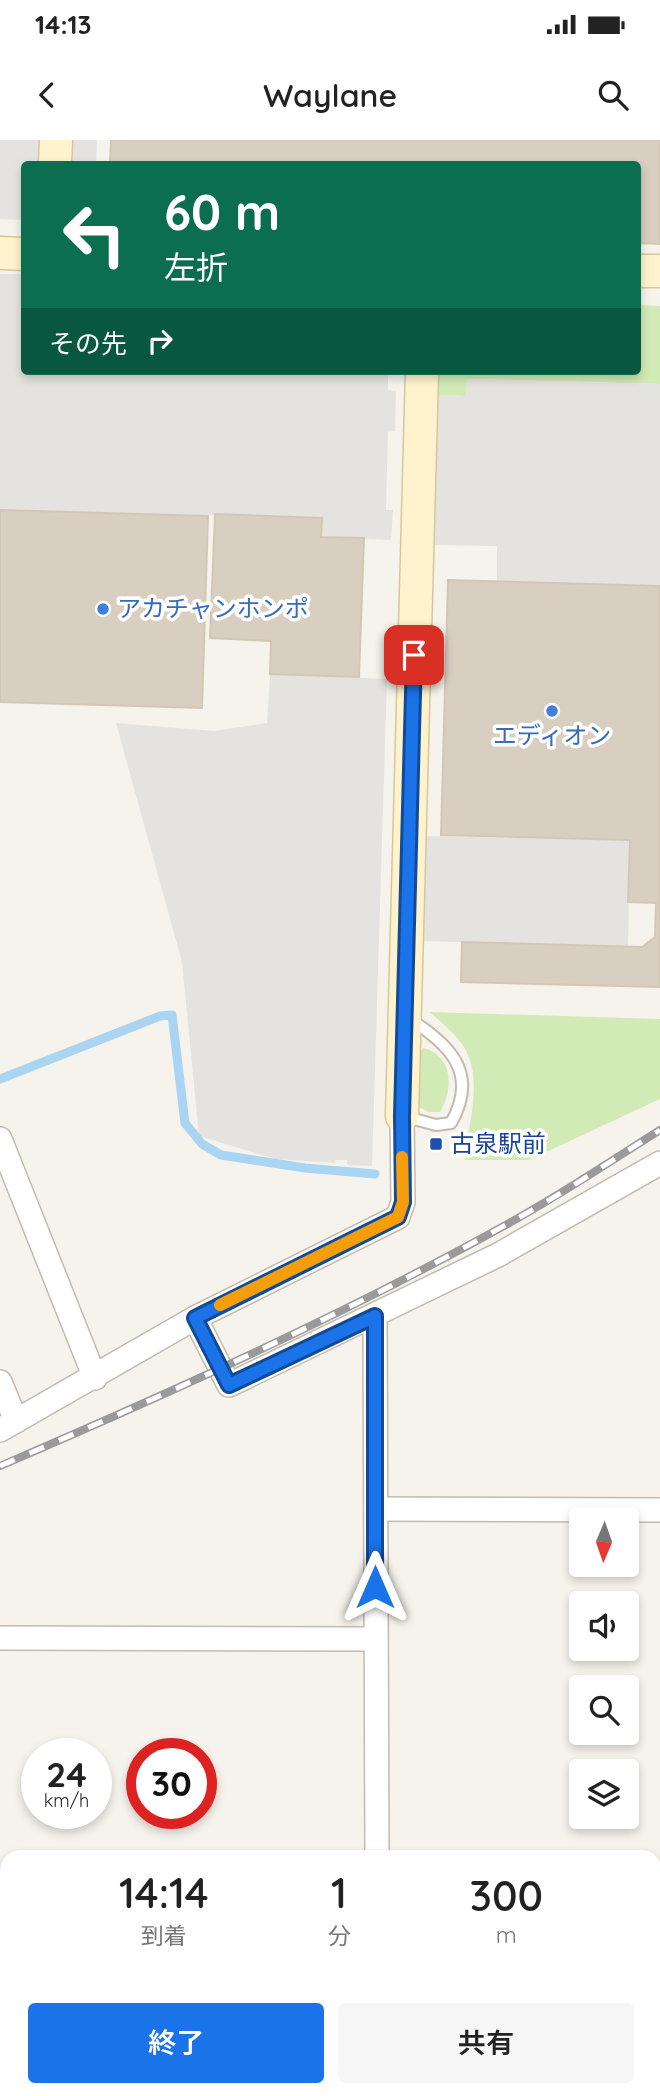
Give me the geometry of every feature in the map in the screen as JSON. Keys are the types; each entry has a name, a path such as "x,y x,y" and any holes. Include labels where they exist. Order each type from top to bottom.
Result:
{"street":[{"path":"55,161 56,140"},
{"path":"0,253 21,254"},
{"path":"641,271 660,271"},
{"path":"0,1382 8,1426 195,1318 398,1217 403,1202 402,1116 422,375"},
{"path":"0,1139 95,1378"},
{"path":"195,1318 229,1385 498,1255 660,1163"},
{"path":"375,1316 377,1850"},
{"path":"376,1509 660,1510"},
{"path":"0,1638 375,1639"}],"lane":[{"path":"402,1116 436,1125 451,1123 458,1110 461,1092 459,1071 451,1049 405,1016"}],"green space":[{"path":"641,305 660,306 660,384 468,379 466,396 436,395 437,375 641,375"},
{"path":"430,1012 660,1019 660,1099 529,1160 465,1160 474,1097 472,1066 458,1039"},
{"path":"423,1048 440,1058 448,1074 445,1103 440,1112 429,1112 417,1106 418,1056"}],"shaded area":[{"path":"0,140 41,140 40,161 21,161 21,220 0,219"},
{"path":"72,140 97,140 96,161 71,161"},
{"path":"0,274 21,274 21,375 388,375 388,390 396,391 395,431 388,432 386,510 393,510 391,540 321,537 321,518 0,510"},
{"path":"467,379 660,384 660,586 497,582 497,546 433,545 436,395 466,396"},
{"path":"270,674 387,679 372,1166 347,1165 347,1160 335,1160 336,1163 275,1159 199,1136 182,962 116,723 214,731 267,723"},
{"path":"425,836 630,840 628,947 422,941"}],"building":[{"path":"111,140 660,140 660,244 641,243 641,161 110,161"},
{"name":"アカチャンホンポ","path":"0,510 208,516 202,708 0,702"},
{"path":"215,514 322,518 321,537 364,538 359,677 270,674 271,641 210,638"},
{"name":"エディオン","path":"448,580 660,586 660,987 461,982 462,942 642,947 655,937 656,903 628,902 630,840 441,835"}],"waterway":[{"path":"0,1079 160,1016 172,1015 185,1123 202,1144 221,1155 305,1168 375,1174"}],"railway":[{"path":"0,1466 195,1380 323,1320 449,1256 530,1211 660,1130"}],"slow traffic":[{"path":"220,1305 398,1217 403,1202 402,1157"}],"place":[{"name":"アカチャンホンポ","path":"103,609"},
{"name":"エディオン","path":"552,711"},
{"name":"古泉駅前","path":"436,1144"}],"route":[{"path":"375,1587 375,1316 229,1385 195,1318 398,1217 403,1202 402,1116 414,655"}]}
